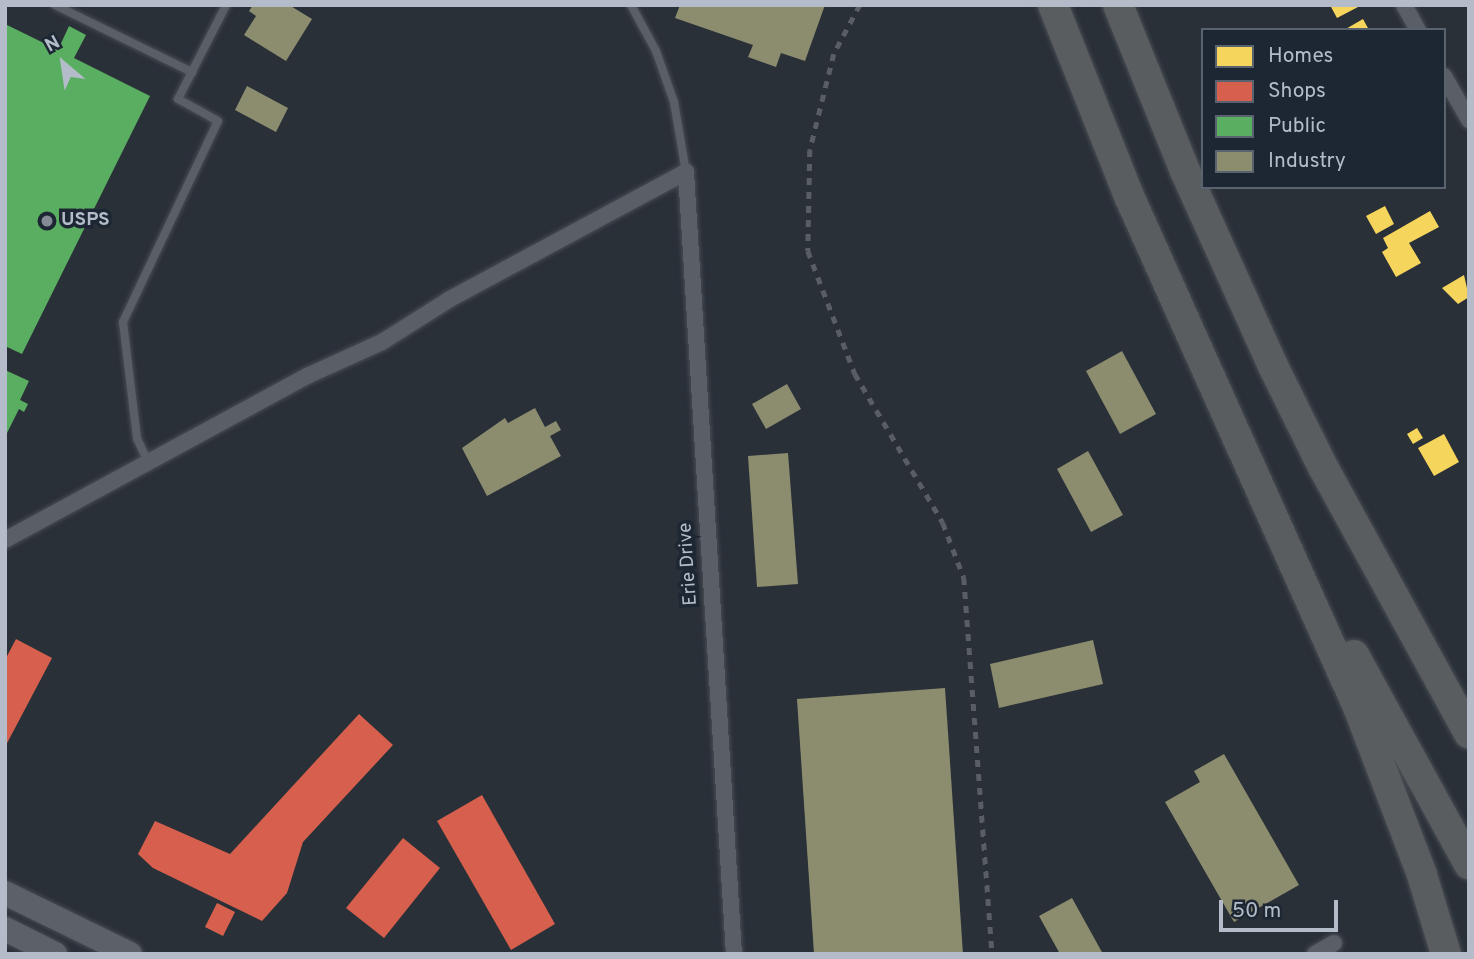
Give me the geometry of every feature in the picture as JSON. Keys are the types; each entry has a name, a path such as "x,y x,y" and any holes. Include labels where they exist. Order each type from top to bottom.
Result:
{"highway":[{"path":"1053,5 1124,184 1358,707 1422,875 1446,954"},
{"path":"1118,5 1196,196 1323,467 1469,734"},
{"path":"1231,422 1469,864"},
{"path":"1323,467 1469,707"}],"main road":[{"path":"5,893 130,954"},
{"path":"5,929 55,954"}],"street":[{"path":"1404,5 1417,28"},
{"path":"1446,80 1469,120"},
{"path":"5,540 307,376 382,341 450,299 686,172"},
{"name":"Erie Drive","path":"686,172 734,954"},
{"path":"1315,954 1334,943"}],"lane":[{"path":"55,5 192,72"},
{"path":"148,463 137,438 123,322 218,121 178,99 226,5"},
{"path":"631,5 656,51 674,102 686,172"}],"building: Homes":[{"path":"1330,5 1357,5 1358,7 1337,18"},
{"path":"1363,19 1368,28 1347,28"},
{"path":"1385,206 1394,224 1376,234 1366,216"},
{"path":"1430,211 1439,227 1409,243 1421,263 1396,277 1382,252 1388,248 1383,238"},
{"path":"1464,275 1469,297 1458,304 1442,288"},
{"path":"1417,428 1423,438 1413,444 1407,434"},
{"path":"1444,434 1459,462 1434,476 1418,448"}],"building: Shops":[{"path":"16,639 52,658 5,747 5,660"},
{"path":"359,714 393,745 303,842 287,893 262,921 153,868 138,854 155,821 230,854"},
{"path":"482,795 555,924 511,950 437,821"},
{"path":"403,838 440,868 384,938 346,908"},
{"path":"217,903 235,912 223,936 205,927"}],"building: Public":[{"name":"USPS","path":"5,24 58,50 69,26 86,35 74,58 150,96 22,354 5,346"},
{"path":"5,370 29,381 20,400 28,404 24,412 19,409 5,437"}],"building: Industry":[{"path":"253,5 289,5 312,19 286,61 244,35 256,16 249,11"},
{"path":"680,5 825,5 805,61 781,53 776,67 748,57 753,45 675,18"},
{"path":"247,86 288,108 276,132 235,110"},
{"path":"1122,351 1156,414 1120,434 1086,371"},
{"path":"787,384 801,409 766,429 752,404"},
{"path":"535,408 545,427 556,421 561,430 550,436 561,456 487,496 462,448 505,418 508,423"},
{"path":"1088,451 1123,515 1091,532 1057,469"},
{"path":"788,453 798,584 757,587 748,456"},
{"path":"1093,640 1103,684 999,708 990,664"},
{"path":"945,688 963,954 814,954 797,699"},
{"path":"1224,754 1299,885 1234,922 1165,802 1200,782 1194,771"},
{"path":"1072,898 1103,954 1060,954 1039,916"}],"railway":[{"path":"860,5 834,54 810,150 808,251 855,374 943,523 964,578 992,954"}],"place":[{"name":"USPS","path":"47,221"}]}
